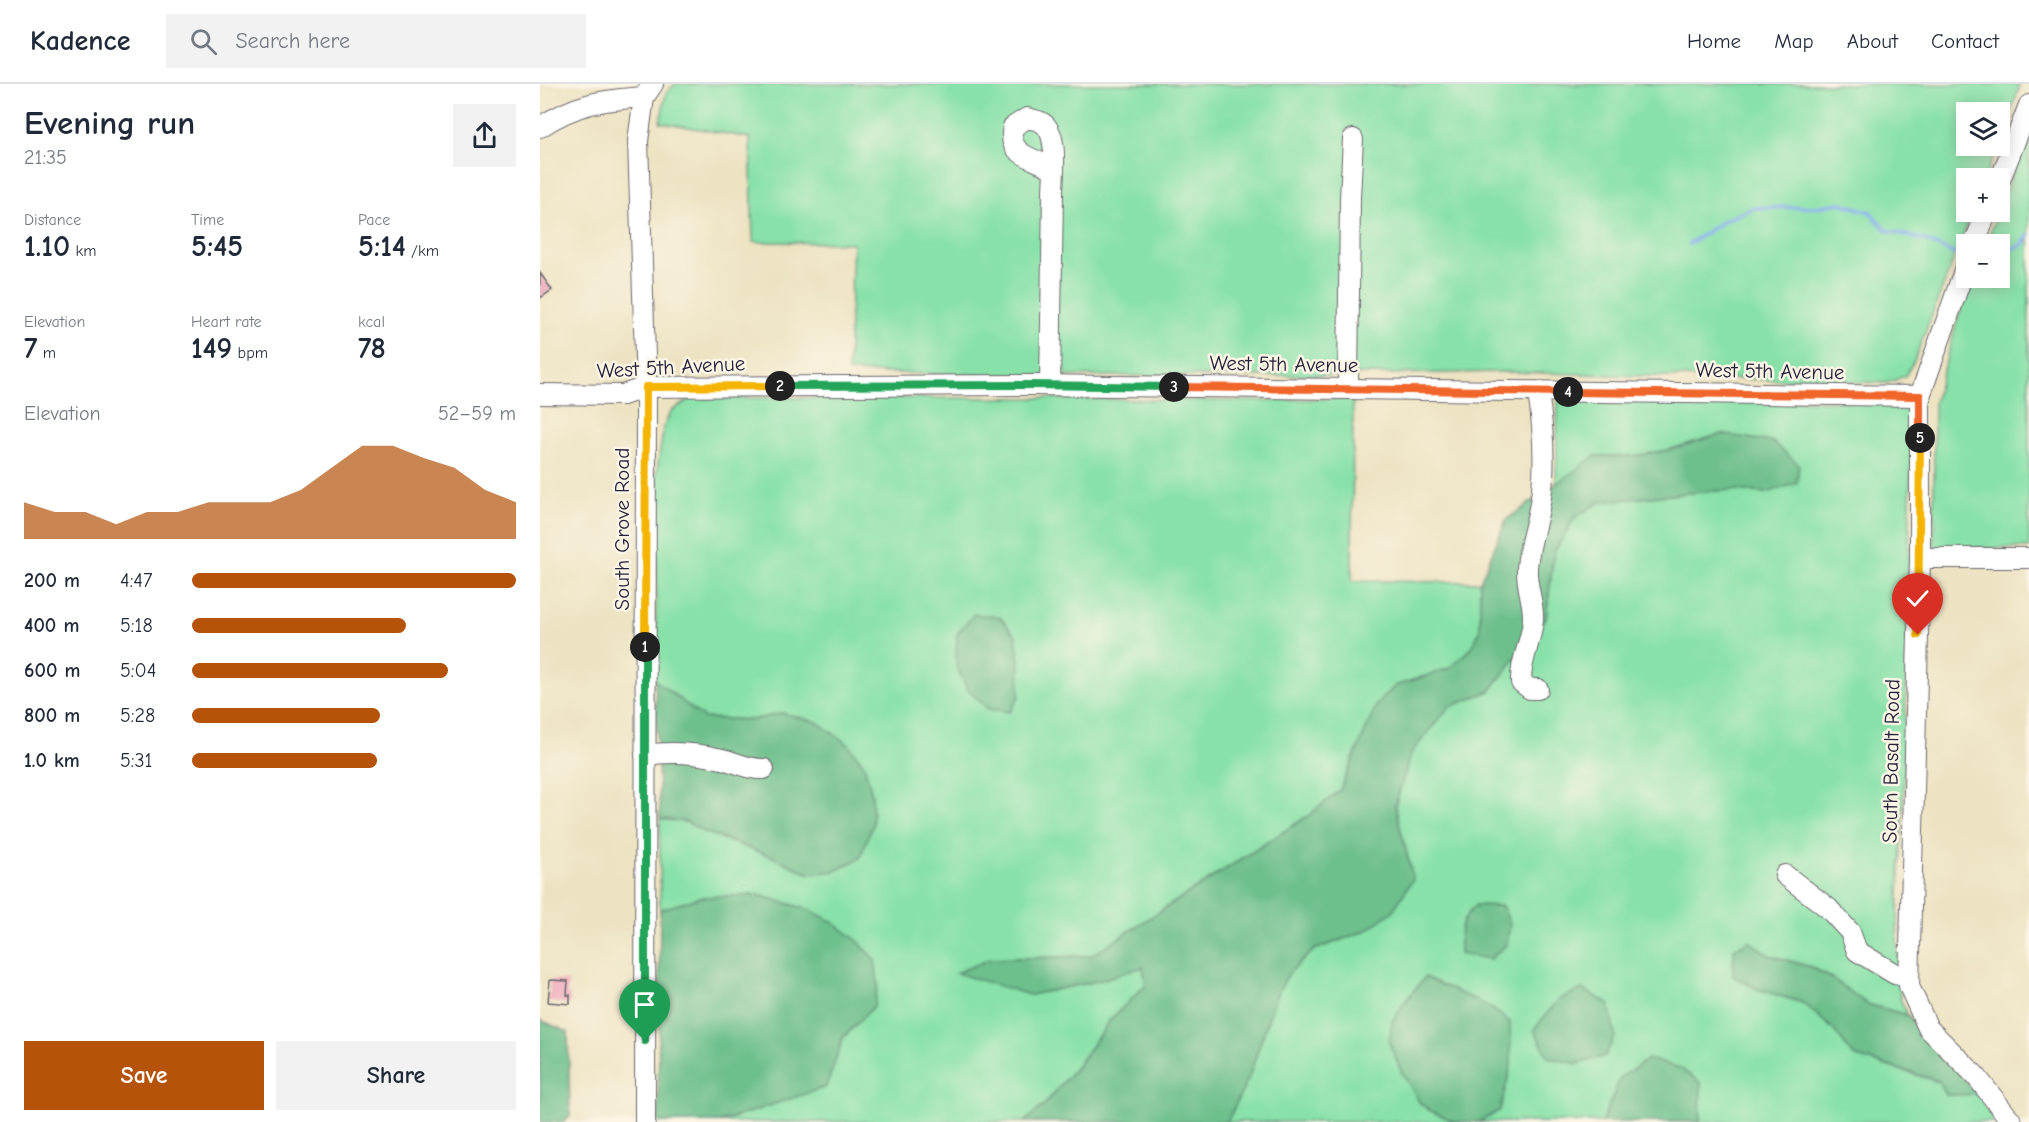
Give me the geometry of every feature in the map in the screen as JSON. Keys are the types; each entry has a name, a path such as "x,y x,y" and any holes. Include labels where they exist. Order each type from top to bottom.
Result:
{"street":[{"path":"540,127 557,116 595,101 649,90"},
{"name":"South Grove Road","path":"645,1122 646,387 638,141 649,90"},
{"path":"2005,168 2029,105"},
{"path":"1348,389 1350,198 1353,139"},
{"path":"1050,385 1053,169"},
{"name":"South Basalt Road","path":"1958,288 1920,396 1920,558 1909,986 1928,1028 1976,1076 2012,1122"},
{"name":"West 5th Avenue","path":"540,394 623,395 646,387 1050,385 1920,396"},
{"path":"1538,392 1541,412 1543,477 1537,525 1527,567 1527,585 1533,618 1521,672 1521,682 1530,690 1538,689"},
{"path":"1920,558 2029,558"},
{"path":"645,754 683,753 724,759 749,769 764,769"},
{"path":"1785,875 1828,908 1850,932 1857,951 1895,974 1909,976"}],"green space":[{"path":"675,84 2019,84 2010,113 2010,102 1956,102 1956,156 1993,156 1989,168 1956,168 1956,222 1968,222 1963,234 1956,234 1956,253 1914,361 1905,376 1887,383 1509,372 1037,376 848,372 853,243 753,242 750,138 660,122 666,94"},
{"path":"2029,129 2029,548 1934,548 1934,403 1958,318 1970,288 2010,288 2010,234 1990,234 1994,222 2010,222 2010,180"},
{"path":"1558,397 1900,402 1908,406 1912,414 1904,783 1897,940 1900,998 1907,1015 1867,1004 1833,979 1811,967 1769,955 1749,941 1755,988 1803,1003 1833,1029 1854,1056 1939,1082 1946,1095 1978,1094 2002,1122 1700,1122 1701,1116 1621,1077 1602,1122 1479,1122 1500,1110 1425,977 1392,1022 1420,1103 1429,1110 1459,1122 1227,1122 1249,1077 1276,996 1289,973 1314,950 1367,930 1413,879 1395,806 1411,753 1449,707 1490,691 1546,618 1554,552 1575,517 1600,502 1708,491 1738,490 1767,493 1668,450 1633,456 1595,456 1556,485"},
{"path":"692,398 1033,398 1243,401 1353,398 1352,581 1480,582 1480,631 1472,647 1450,668 1395,686 1357,750 1340,790 1308,816 1091,956 990,959 1030,995 1097,981 1143,966 1146,985 1110,1020 1076,1067 1043,1106 1024,1122 720,1122 826,1087 843,1038 874,1006 810,910 758,895 701,897 660,910 660,819 687,822 702,831 773,857 810,874 872,795 864,765 848,744 783,713 752,720 704,718 655,680 656,476 664,426 671,411"},
{"path":"1721,434 1773,442 1799,465 1797,483 1767,493 1738,490 1708,491 1600,502 1575,517 1554,552 1546,618 1490,691 1449,707 1411,753 1395,806 1413,879 1392,912 1367,930 1314,950 1289,973 1276,996 1249,1077 1227,1122 1024,1122 1043,1106 1076,1068 1110,1020 1146,985 1143,967 1097,981 1030,995 956,973 990,959 1091,956 1308,816 1340,790 1377,704 1395,686 1450,668 1472,647 1480,631 1480,582 1506,520 1595,456 1633,456 1668,450"},
{"path":"974,614 1000,617 1016,636 1020,666 1019,697 1010,712 988,709 968,690 956,665 957,634"},
{"path":"655,680 704,718 752,720 783,713 817,722 848,744 864,765 872,795 873,824 860,858 835,871 810,874 773,857 702,831 687,822 660,819"},
{"path":"758,895 810,910 831,921 858,941 875,960 878,984 874,1006 843,1038 826,1087 720,1122 658,1122 660,910 701,897"},
{"path":"1476,905 1502,906 1510,923 1507,944 1490,959 1460,954 1461,927 1466,916"},
{"path":"1749,941 1769,955 1811,967 1833,979 1867,1004 1907,1015 1978,1094 1946,1095 1939,1081 1854,1056 1833,1029 1803,1003 1755,988 1733,976 1734,949"},
{"path":"1425,977 1488,1006 1510,1022 1511,1066 1500,1110 1479,1122 1455,1122 1429,1110 1420,1103 1402,1073 1389,1043 1392,1022"},
{"path":"1582,989 1609,1004 1615,1036 1605,1056 1577,1064 1548,1057 1534,1029 1559,999"},
{"path":"540,1020 568,1032 570,1115 563,1122 540,1122"},
{"path":"1648,1059 1680,1068 1701,1083 1700,1122 1602,1122 1621,1077"}],"building":[{"path":"540,273 552,290 540,298"},
{"path":"550,980 568,981 567,995 570,995 570,1004 548,1002"}],"waterway":[{"path":"1689,244 1725,220 1753,208 1815,207 1841,203 1870,212 1886,230 1924,240 1955,254"},
{"path":"2010,249 2022,245 2029,235"}],"route":[{"path":"645,1041 646,387 1030,385 1920,396 1918,635"}]}
